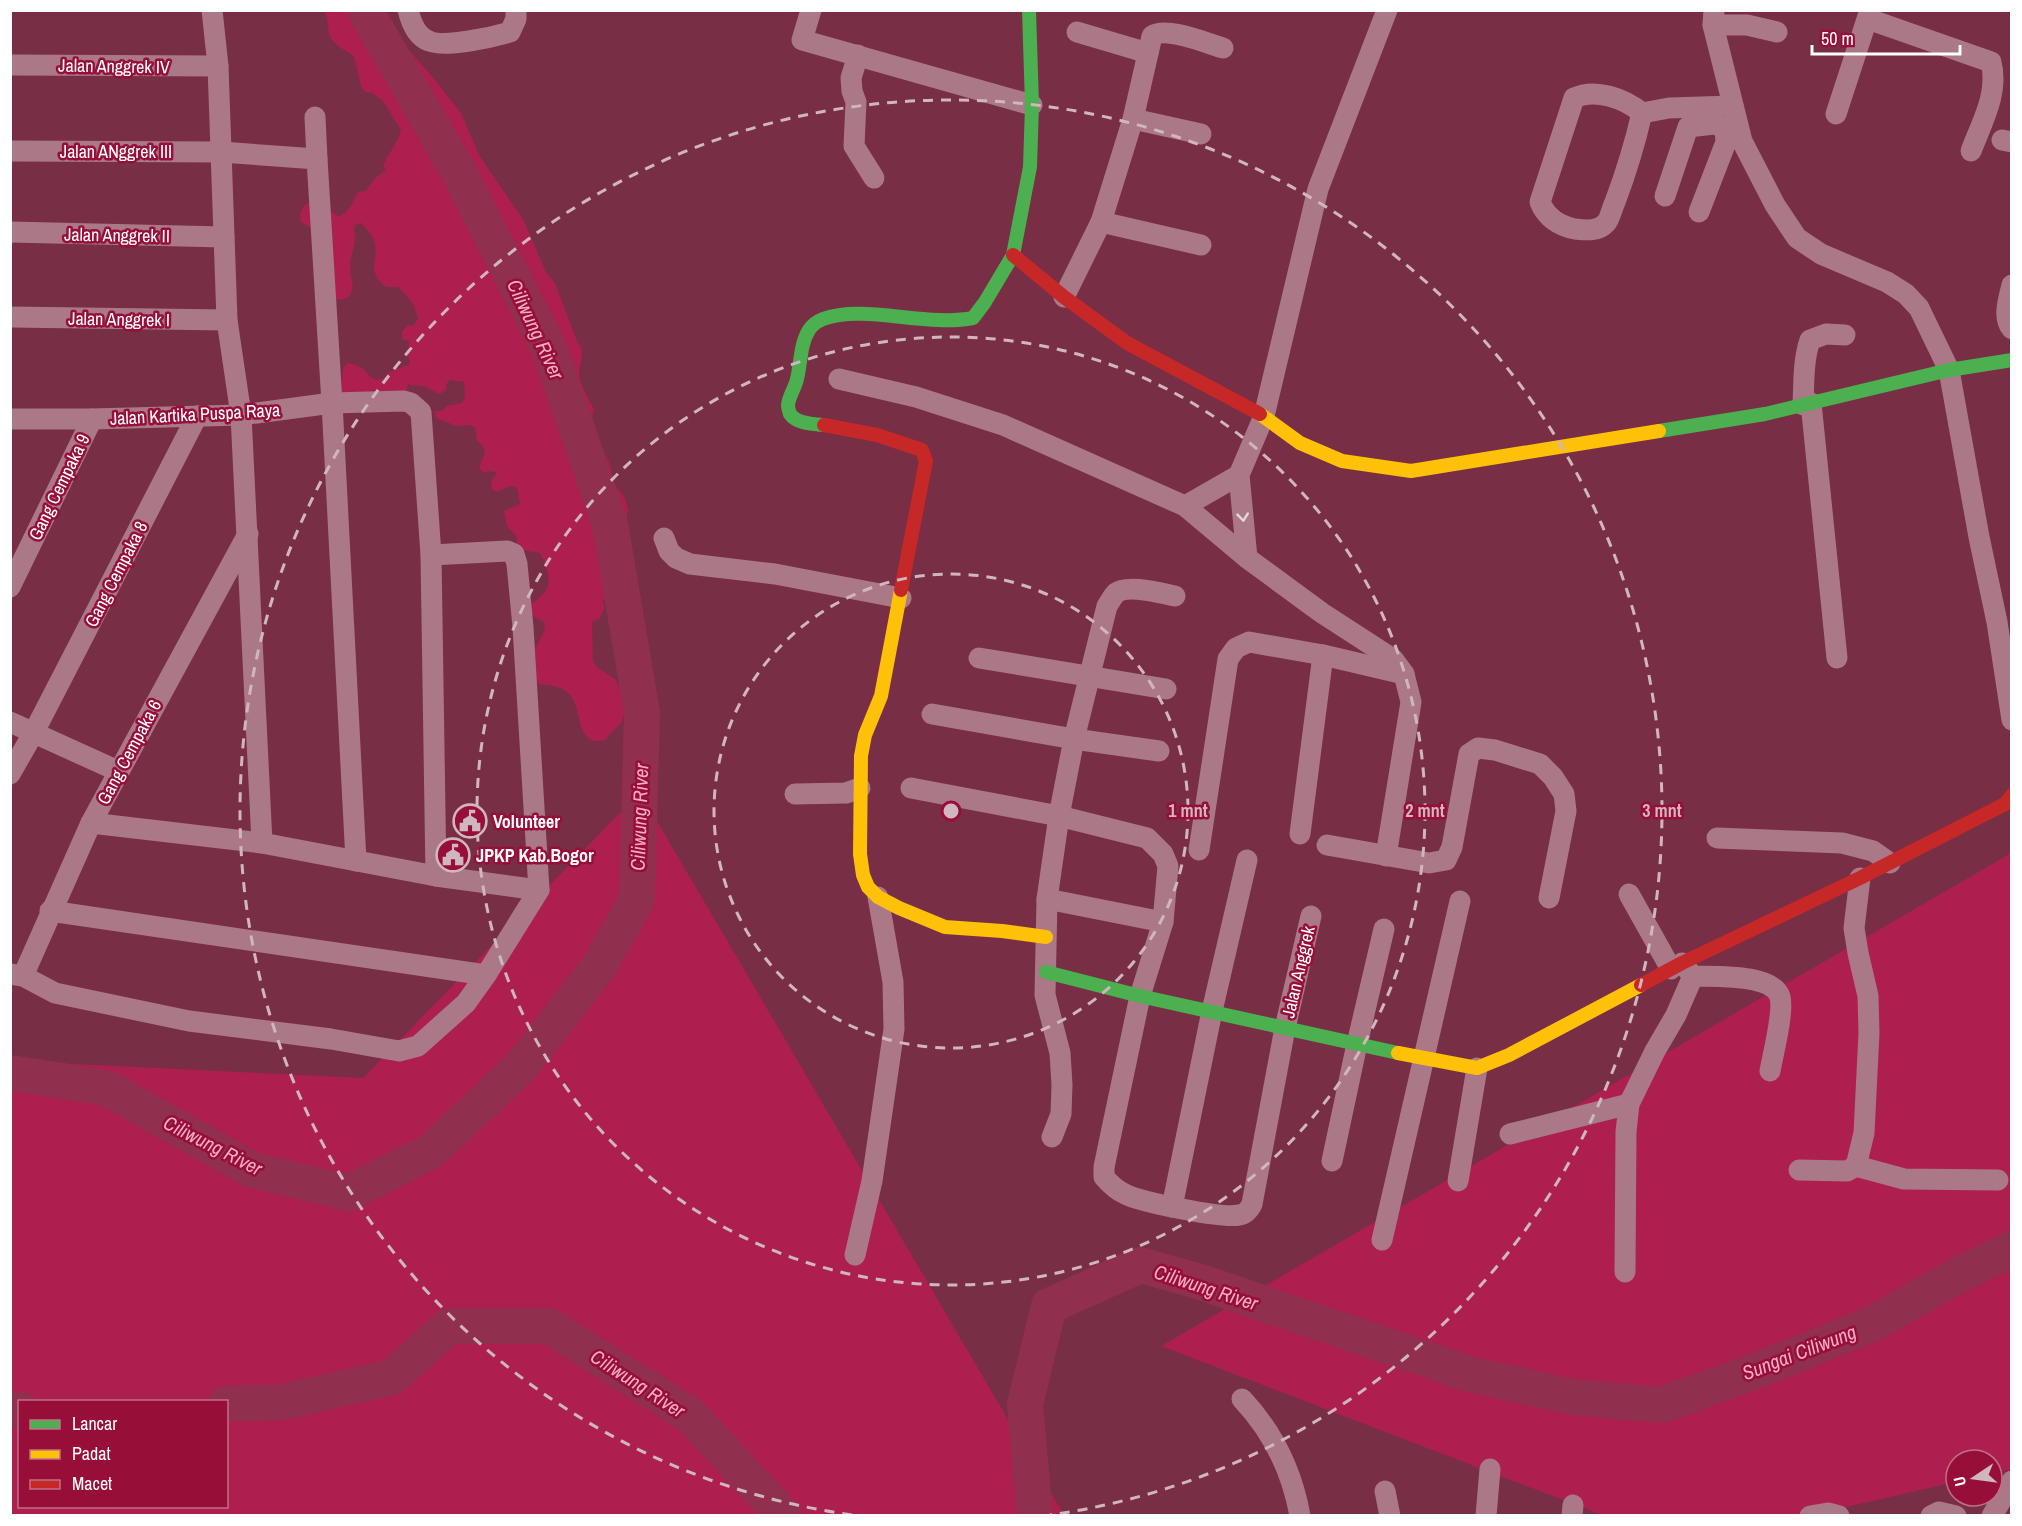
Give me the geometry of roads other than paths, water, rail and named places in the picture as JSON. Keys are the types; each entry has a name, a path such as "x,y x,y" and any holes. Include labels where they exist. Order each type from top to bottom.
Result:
{"street":[{"path":"212,10 218,66 227,320 241,415 262,843"},
{"path":"408,10 416,31 428,41 443,44 498,36 510,32 516,19 516,10"},
{"path":"811,10 802,40 1032,105"},
{"path":"1029,10 1032,105 1030,166 1013,255 985,302 973,318 956,321 842,316 823,319 813,324 804,340 797,381 789,401 788,411 792,417 800,421 882,437 922,450 926,461 881,696 864,735 861,756 860,854 863,875 868,887 878,897 898,908 945,927 1002,930 1046,937"},
{"path":"1247,558 1239,475 1264,416 1318,189 1387,10"},
{"path":"1836,114 1869,15 1991,62 1994,74 1993,93 1971,151"},
{"path":"1777,32 1713,18 1732,119 1775,205 1797,238 1821,254 1887,282 1906,294 1919,308 1949,370 2012,720"},
{"path":"1064,297 1101,222 1133,119 1153,35 1167,32 1223,48"},
{"path":"1077,33 1148,53"},
{"path":"858,56 851,78 856,102 854,146 874,178"},
{"name":"Jalan Anggrek IV","path":"10,65 218,66"},
{"path":"1584,93 1596,94 1632,104 1642,113 1628,169 1606,223 1596,230 1586,230 1569,228 1551,219 1544,212 1540,202 1574,98 1584,93"},
{"path":"1642,113 1669,108 1732,119"},
{"path":"315,117 356,861"},
{"path":"1133,119 1201,134"},
{"path":"1665,196 1688,127 1732,119"},
{"path":"1700,212 1726,142 1732,119"},
{"name":"Jalan ANggrek III","path":"10,151 221,152 317,159"},
{"path":"1101,222 1201,245"},
{"name":"Jalan Anggrek II","path":"10,232 224,237"},
{"path":"1013,255 1064,297 1127,343 1264,416 1300,443 1342,461 1411,471 1765,414 1949,370 2012,360"},
{"path":"2012,285 2007,314 2008,324 2012,329"},
{"name":"Jalan Anggrek I","path":"10,317 227,320"},
{"path":"1837,658 1807,404 1806,356 1810,340 1826,334 1845,335"},
{"path":"839,379 916,397 1003,425 1185,506 1247,558 1322,613 1393,659 1404,674 1411,702 1386,856"},
{"name":"Jalan Kartika Puspa Raya","path":"10,419 241,415 332,403 404,401 421,412 431,555"},
{"name":"Gang Cempaka 8","path":"10,774 34,732 197,416"},
{"name":"Gang Cempaka 9","path":"10,587 92,419"},
{"path":"1185,506 1239,475"},
{"name":"Gang Cempaka 6","path":"16,975 40,938 50,911 91,823 118,771 248,533"},
{"path":"664,538 669,551 676,558 690,564 775,574 901,598"},
{"path":"16,975 55,993 107,1005 189,1021 331,1039 399,1051 418,1046 446,1023 466,1003 486,975 539,890 523,627 517,564 514,554 507,551 431,555 436,876"},
{"path":"1052,1137 1060,1114 1062,1085 1060,1053 1045,995 1047,899 1059,816 1074,739 1107,606 1116,592 1131,589 1174,596"},
{"path":"1199,850 1228,660 1236,648 1249,642 1323,655 1404,674"},
{"path":"1300,834 1323,655"},
{"path":"979,658 1167,689"},
{"path":"932,714 1074,739 1159,751"},
{"path":"10,722 118,771"},
{"path":"1327,845 1429,863 1446,860 1452,846 1469,754 1478,748 1495,750 1540,764 1553,777 1564,794 1566,811 1549,898"},
{"path":"795,795 846,793 860,788"},
{"path":"911,788 1059,816 1147,838 1163,854 1168,866 1164,922 1140,996 1104,1167 1104,1177 1113,1187 1126,1195 1173,1207 1212,1011 1247,860"},
{"path":"1046,972 1140,996 1425,1059 1477,1068 1509,1056 2010,802"},
{"path":"91,823 262,843 436,876 539,890"},
{"path":"1717,838 1842,843 1873,851 1890,863"},
{"path":"1856,1166 1864,1133 1869,1033 1868,996 1854,928 1860,878"},
{"path":"1625,1272 1626,1132 1629,1104 1676,1015 1682,969 1629,894"},
{"path":"855,1255 872,1181 894,1029 893,982 878,897"},
{"path":"1047,899 1164,922"},
{"path":"1382,1240 1460,901"},
{"path":"50,911 486,975"},
{"name":"Jalan Anggrek","path":"1173,1207 1230,1216 1241,1215 1249,1211 1285,1028 1311,916"},
{"path":"1332,1161 1384,929"},
{"path":"1682,969 1758,980 1772,986 1779,994 1780,1012 1770,1071"},
{"path":"1458,1181 1477,1068"},
{"path":"1509,1134 1629,1104"},
{"path":"1799,1170 1847,1171 1856,1166 1904,1179 1998,1180"},
{"path":"1242,1399 1262,1422 1284,1460 1300,1515"},
{"path":"1486,1515 1490,1469"},
{"path":"1992,1515 2012,1480"},
{"path":"1385,1491 1390,1515"},
{"path":"1931,1515 1939,1512 1956,1515"},
{"path":"1810,1515 1828,1513 1839,1515"}],"waterway":[{"name":"Ciliwung River","path":"10,1073 107,1088 252,1170 349,1193 431,1151 521,1067 600,965 637,899 642,713 610,524 549,348 456,167 365,10"},
{"name":"Ciliwung River","path":"1035,1516 1025,1404 1049,1306 1140,1265 1201,1282 1469,1374 1572,1397 1661,1405 1751,1373 1872,1324 1960,1274 2012,1249"},
{"name":"Ciliwung River","path":"228,1404 283,1402 392,1377 449,1326 549,1326 690,1415 784,1516"},
{"name":"Ciliwung River","path":"10,1410 18,1410"}],"place":[{"name":"Volunteer","path":"470,821"},
{"name":"JPKP Kab.Bogor","path":"453,855"}],"water label":[{"name":"Sungai Ciliwung","path":"1799,1352"}]}
